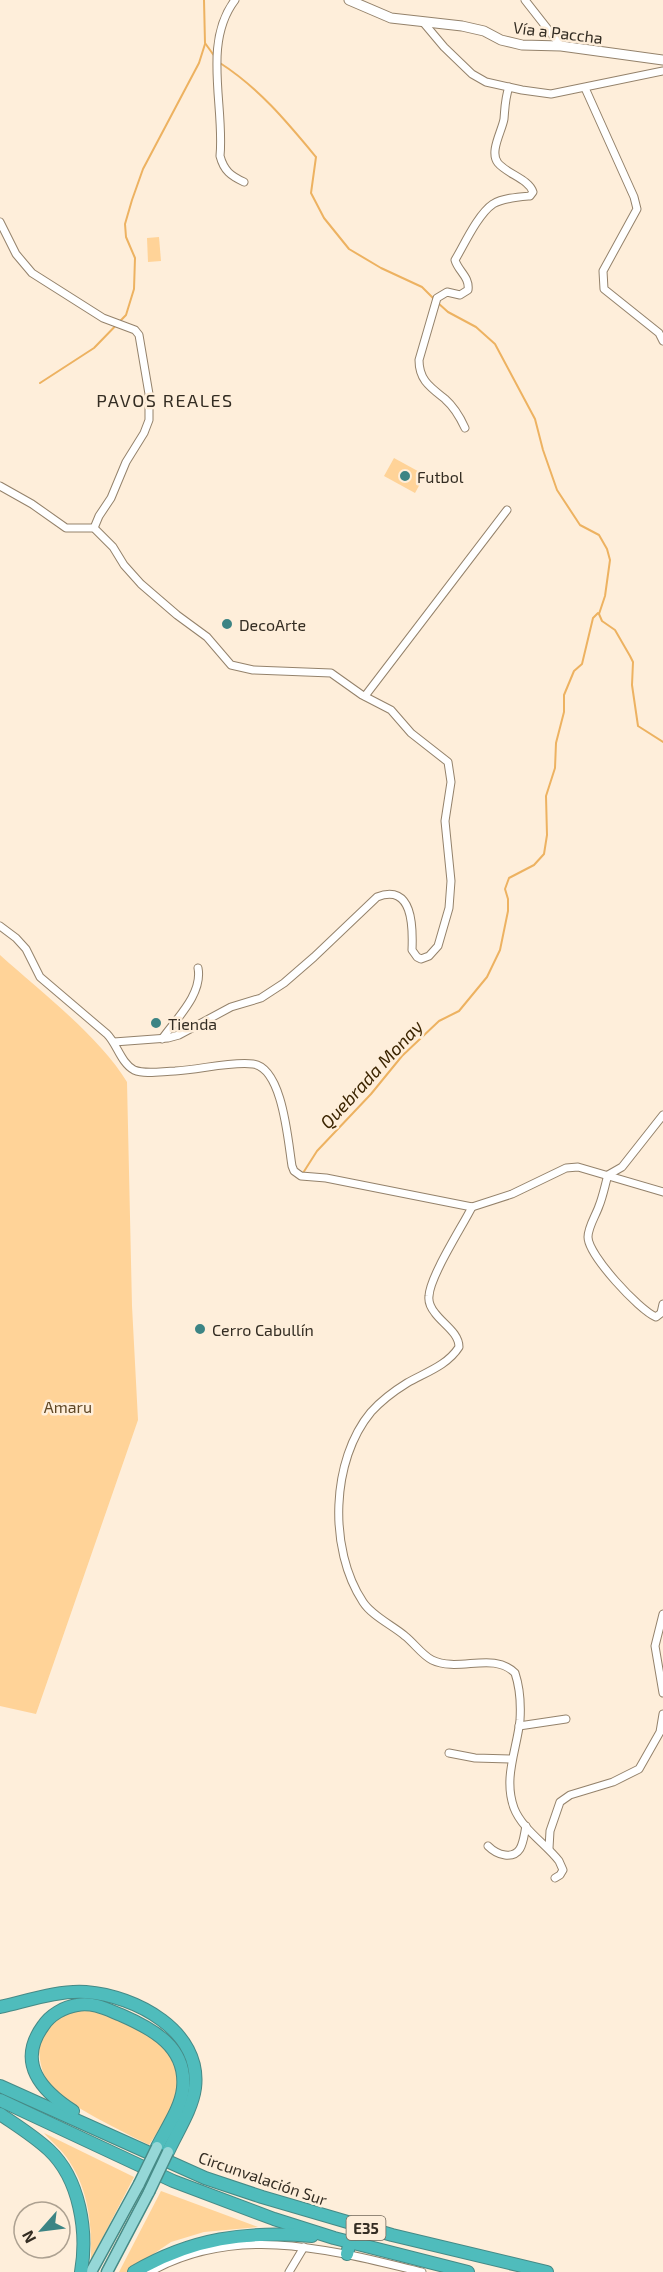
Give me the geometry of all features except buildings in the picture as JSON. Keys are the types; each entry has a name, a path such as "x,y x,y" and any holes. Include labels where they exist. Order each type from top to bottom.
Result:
{"highway":[{"path":"0,2007 58,1994 85,1992 105,1995 134,2005 171,2027 180,2035 190,2054 195,2082 193,2099 163,2149"},
{"path":"99,2129 52,2097 38,2079 32,2062 34,2043 45,2022 60,2010 78,2005 103,2008 139,2023 162,2037 177,2054 182,2069 182,2095 163,2149"},
{"name":"Circunvalación Sur","path":"0,2086 205,2178 401,2238 547,2272"},
{"name":"Circunvalación Sur","path":"0,2100 173,2181 274,2219 334,2238 349,2248 468,2272"},
{"path":"0,2116 19,2126 50,2151 67,2175 83,2227 84,2256 81,2272"},
{"path":"134,2272 160,2257 190,2245 218,2239 272,2233 334,2238"}],"main road":[{"path":"91,2272 139,2184 163,2149"},
{"path":"107,2272 149,2192 163,2149"}],"street":[{"path":"235,0 220,27 218,68 220,156 223,167 231,176 244,182"},
{"name":"Vía a Paccha","path":"349,0 391,18 462,26 484,31 501,40 522,45 561,46 663,60"},
{"path":"525,0 561,46"},
{"path":"423,22 444,47 472,74 486,82 509,87 551,94 663,71"},
{"path":"465,428 454,409 424,381 419,370 419,360 436,301 444,293 460,295 468,290 467,278 455,260 483,213 493,204 512,197 530,196 533,192 529,185 498,164 495,157 504,120 504,102 509,87"},
{"path":"585,88 634,197 637,209 603,271 604,289 659,333 663,341"},
{"path":"0,222 16,254 32,273 103,318 135,330 139,336 149,394 149,420 94,528"},
{"path":"0,486 32,504 66,528 94,528 113,547 124,565 141,584 207,637 231,665 253,670 331,673 391,710 411,734 448,762 452,782 445,821 451,881 448,909 438,946 429,956 417,957 412,950 412,923 406,904 400,897 385,894 377,897 315,957 261,998 231,1007 179,1035 162,1039 114,1042"},
{"path":"365,696 507,510"},
{"path":"0,926 26,949 40,976 114,1042 129,1066 144,1073 248,1064 261,1066 269,1074 276,1089 287,1130 292,1166 294,1171 301,1176 326,1178 472,1207 512,1194 566,1168 578,1167 663,1191"},
{"path":"162,1039 196,990 200,979 198,968"},
{"path":"663,1115 622,1167 608,1175 588,1236 590,1244 609,1274 640,1307 656,1317 661,1313 663,1304"},
{"path":"472,1207 434,1278 428,1299 430,1307 456,1336 459,1347 442,1363 399,1388 372,1411 350,1448 342,1481 338,1516 343,1552 355,1587 371,1611 433,1660 450,1663 501,1663 515,1673 518,1683 519,1726 512,1759 511,1795 514,1808 526,1826 549,1848 562,1870 555,1878"},
{"path":"663,1614 655,1646 663,1693"},
{"path":"549,1848 553,1821 560,1802 570,1795 613,1782 639,1769 660,1732 663,1714"},
{"path":"519,1726 566,1719"},
{"path":"449,1753 475,1758 512,1759"},
{"path":"488,1845 499,1854 518,1853 522,1847 526,1826"},
{"path":"150,2272 186,2254 270,2243 304,2247 349,2248 420,2272"},
{"path":"289,2272 304,2247"}],"green space":[{"path":"159,237 161,261 148,262 147,238"},
{"name":"Futbol","path":"394,458 425,475 415,493 384,476"},
{"name":"Amaru","path":"0,955 51,999 101,1048 127,1082 132,1306 138,1420 36,1714 0,1706"},
{"path":"78,2009 101,2012 128,2023 155,2040 174,2063 178,2077 175,2099 149,2145 68,2101 57,2093 45,2077 39,2050 43,2035 58,2019"},
{"path":"44,2133 134,2177 91,2260 90,2222 81,2184 67,2157"},
{"path":"161,2191 258,2227 204,2232 171,2242 127,2272 119,2272"}],"waterway":[{"path":"204,0 205,43 215,57"},
{"path":"40,383 94,348 126,315 134,289 135,258 126,237 125,224 143,169 199,63 205,44"},
{"path":"220,63 260,94 316,157 311,193 324,218 349,249 381,268 422,287 434,299"},
{"path":"438,303 448,312 476,327 495,344 535,419 557,490 580,525 599,535 607,549 610,560 605,596 599,614 602,621 615,630 633,662 632,685 638,726 663,742"},
{"name":"Quebrada Monay","path":"303,1173 317,1151 371,1094 402,1056 439,1021 459,1011 487,977 500,950 508,911 505,889 509,878 534,865 544,854 547,835 546,796 555,768 556,743 564,712 564,695 574,671 582,664 593,618 598,613"}],"place":[{"name":"Futbol","path":"405,476"},
{"name":"DecoArte","path":"227,624"},
{"name":"Tienda","path":"156,1023"},
{"name":"Cerro Cabullín","path":"200,1329"}],"district":[{"name":"PAVOS REALES","path":"165,400"}]}
